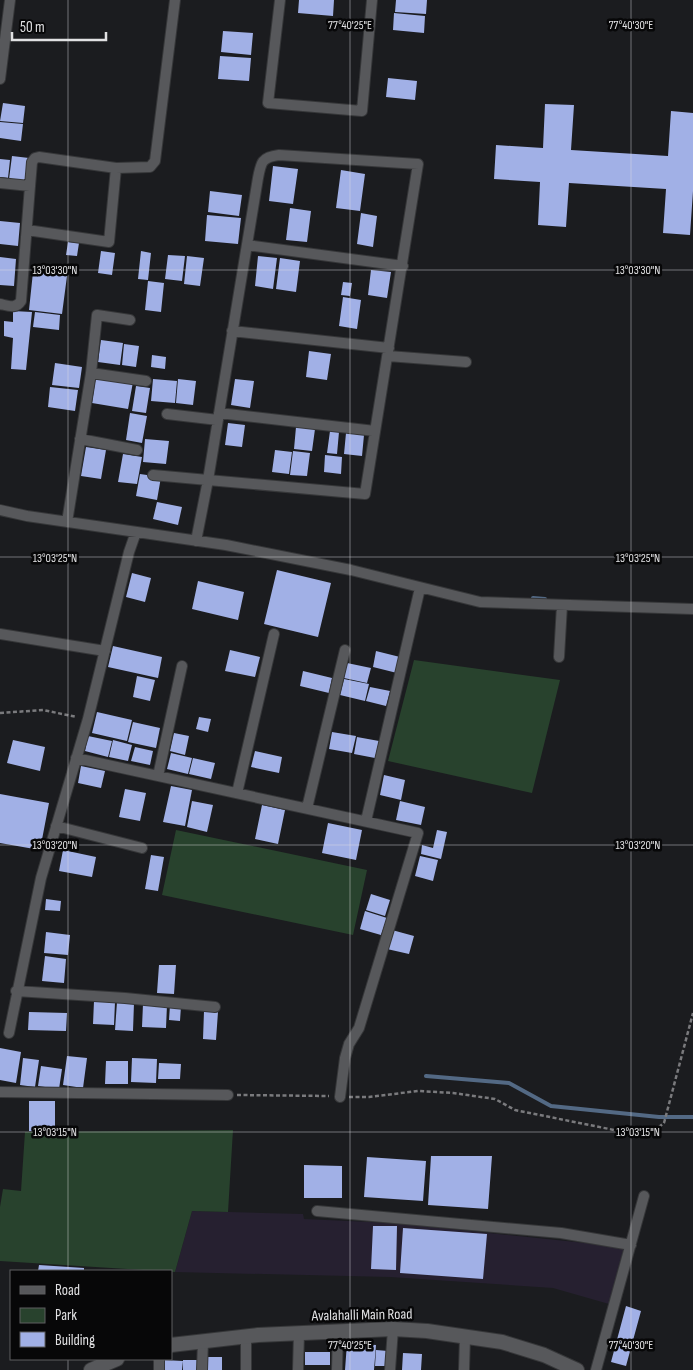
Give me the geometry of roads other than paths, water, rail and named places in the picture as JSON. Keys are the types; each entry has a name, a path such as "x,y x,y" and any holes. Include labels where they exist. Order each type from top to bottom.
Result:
{"main road":[{"name":"Avalahalli Main Road","path":"172,1345 246,1336 299,1333 393,1329 426,1331 502,1342 544,1355 577,1370"},
{"path":"97,1369 115,1360"}],"street":[{"path":"0,79 2,48 10,0"},
{"path":"0,304 14,307 21,301 32,162 35,158 116,168 150,167 155,161 175,0"},
{"path":"280,0 268,103 362,111 372,0"},
{"path":"153,474 208,480 365,494 418,164 280,155 268,156 263,160 260,166 208,480 196,541"},
{"path":"27,230 109,242 116,168"},
{"path":"0,183 30,186"},
{"path":"247,245 403,266"},
{"path":"68,522 91,373 97,315 130,320"},
{"path":"232,331 466,362"},
{"path":"91,373 146,381"},
{"path":"167,414 375,431"},
{"path":"80,439 137,450"},
{"path":"0,510 226,545 352,570 480,602 693,609"},
{"path":"9,1032 41,878 88,719 136,532"},
{"path":"366,821 420,588"},
{"path":"559,657 562,605"},
{"path":"0,634 105,651"},
{"path":"237,793 274,634"},
{"path":"307,808 345,650"},
{"path":"158,776 182,666"},
{"path":"76,758 418,833 359,1028 349,1044 345,1058 340,1097"},
{"path":"56,826 142,848"},
{"path":"16,991 125,998 214,1007"},
{"path":"0,1092 228,1095"},
{"path":"596,1370 644,1196"},
{"path":"317,1211 561,1233 631,1245"},
{"path":"390,1370 393,1329"},
{"path":"337,1370 338,1331"},
{"path":"298,1370 299,1333"},
{"path":"246,1336 246,1370"},
{"path":"464,1370 465,1337"},
{"path":"202,1370 203,1341"}],"waterway":[{"path":"533,598 545,599"},
{"path":"426,1076 509,1083 551,1106 659,1117 693,1117"}]}
